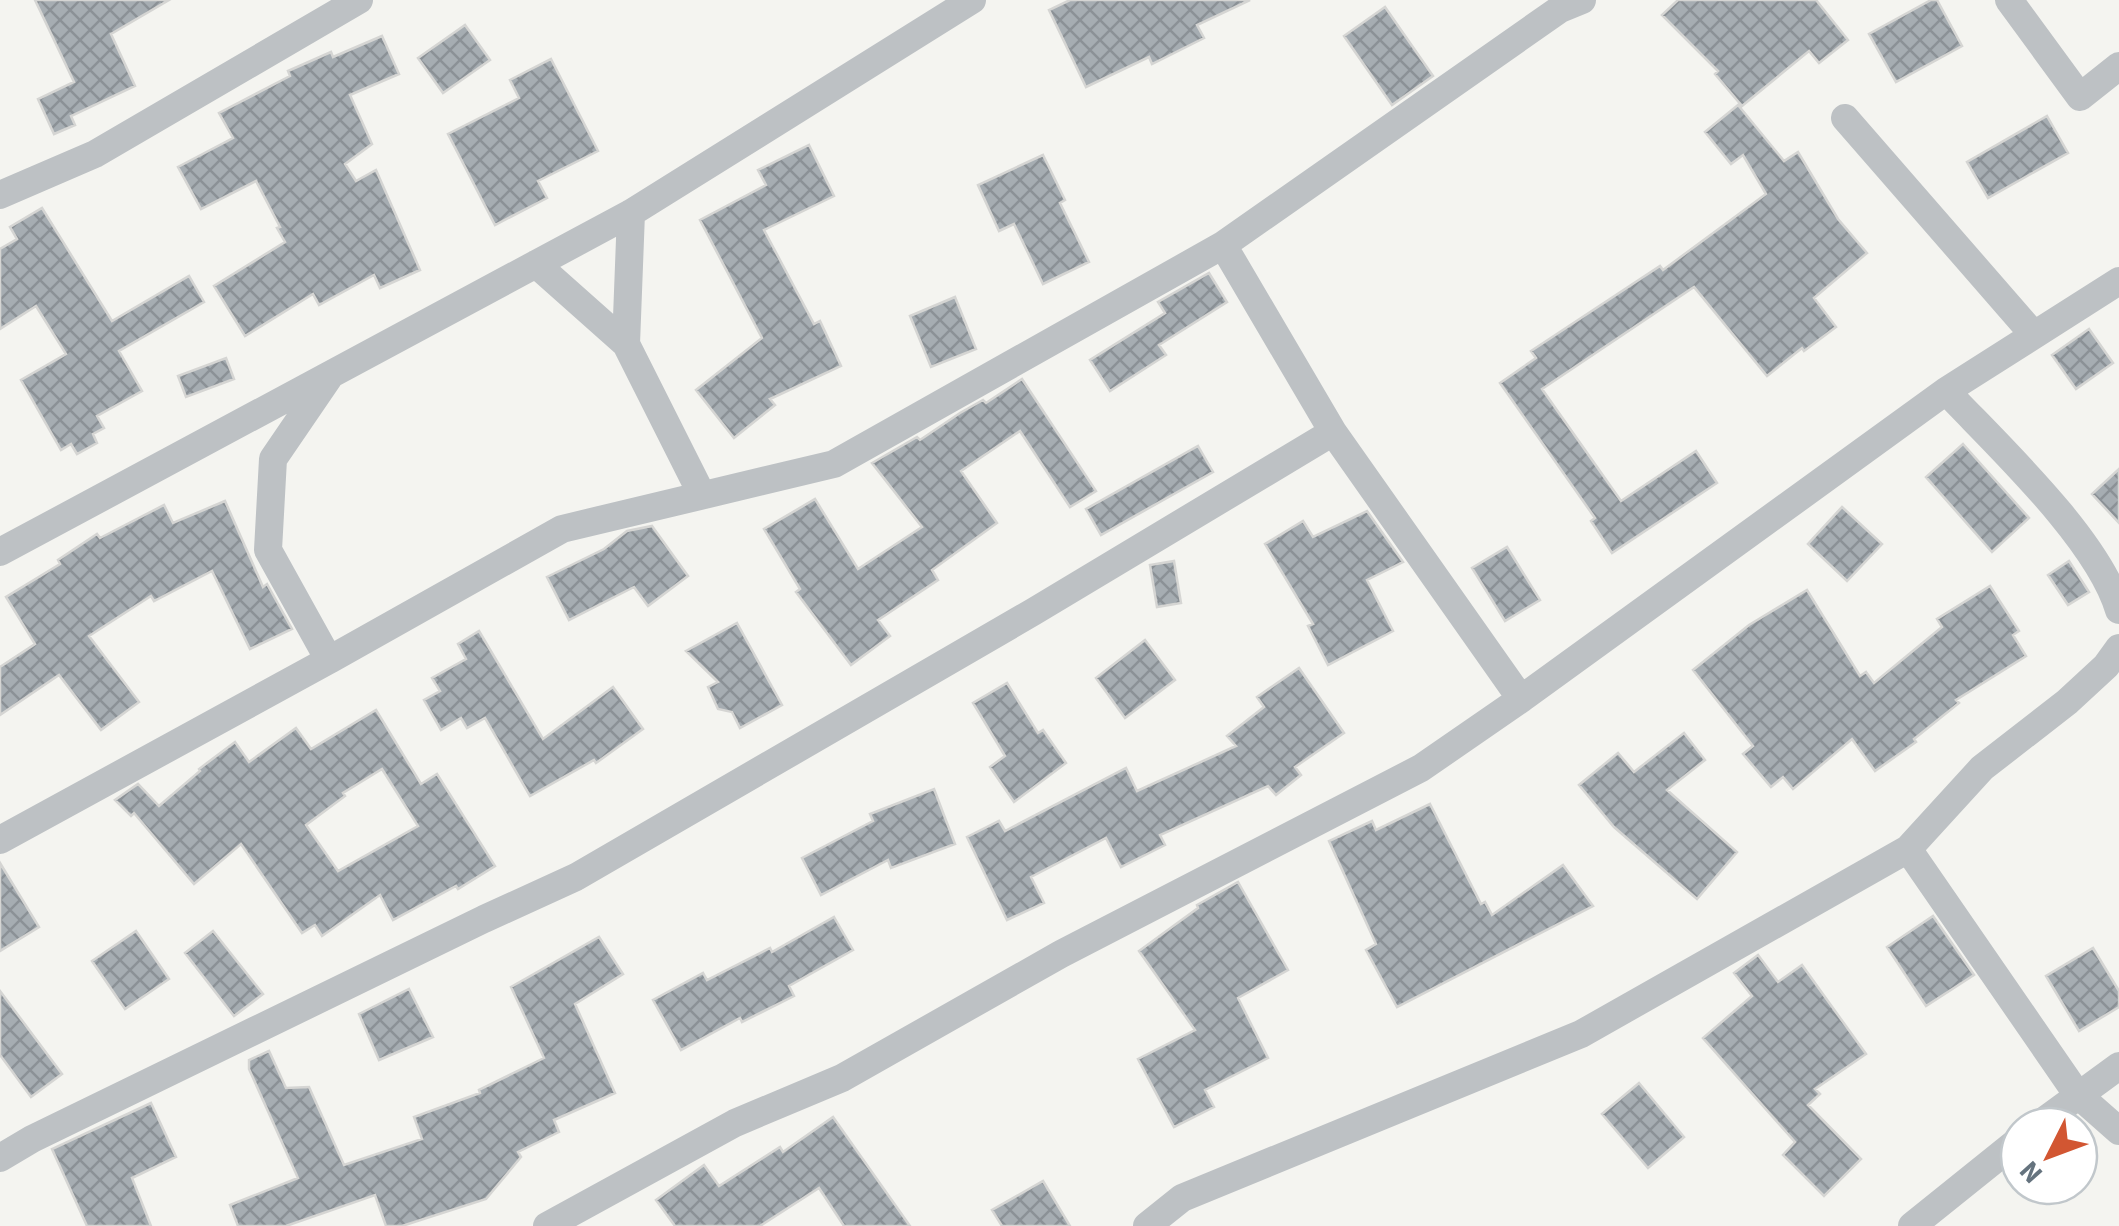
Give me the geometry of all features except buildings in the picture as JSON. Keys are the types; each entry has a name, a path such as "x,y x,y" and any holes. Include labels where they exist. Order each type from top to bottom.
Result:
{"street":[{"path":"0,195 95,154 359,0"},
{"path":"0,552 631,213 972,0"},
{"path":"0,840 562,529 834,464 1222,245 1560,10 1582,0"},
{"path":"2008,0 2080,98 2119,66"},
{"path":"1845,118 2034,335"},
{"path":"626,344 631,213"},
{"path":"1222,245 1333,432 1521,699"},
{"path":"536,264 626,344 702,495"},
{"path":"547,1226 735,1123 842,1078 1062,954 1420,768 1946,390 2119,281"},
{"path":"328,660 268,550 273,460 333,372"},
{"path":"1946,390 2049,500 2113,589 2119,610"},
{"path":"0,1158 576,877 1034,612 1333,432"},
{"path":"1148,1226 1182,1198 1581,1034 1908,849 1982,768 2067,702 2106,666 2119,648"},
{"path":"1908,849 2077,1094 2119,1131"},
{"path":"2062,1106 2119,1066"},
{"path":"1912,1226 1999,1156"}]}
